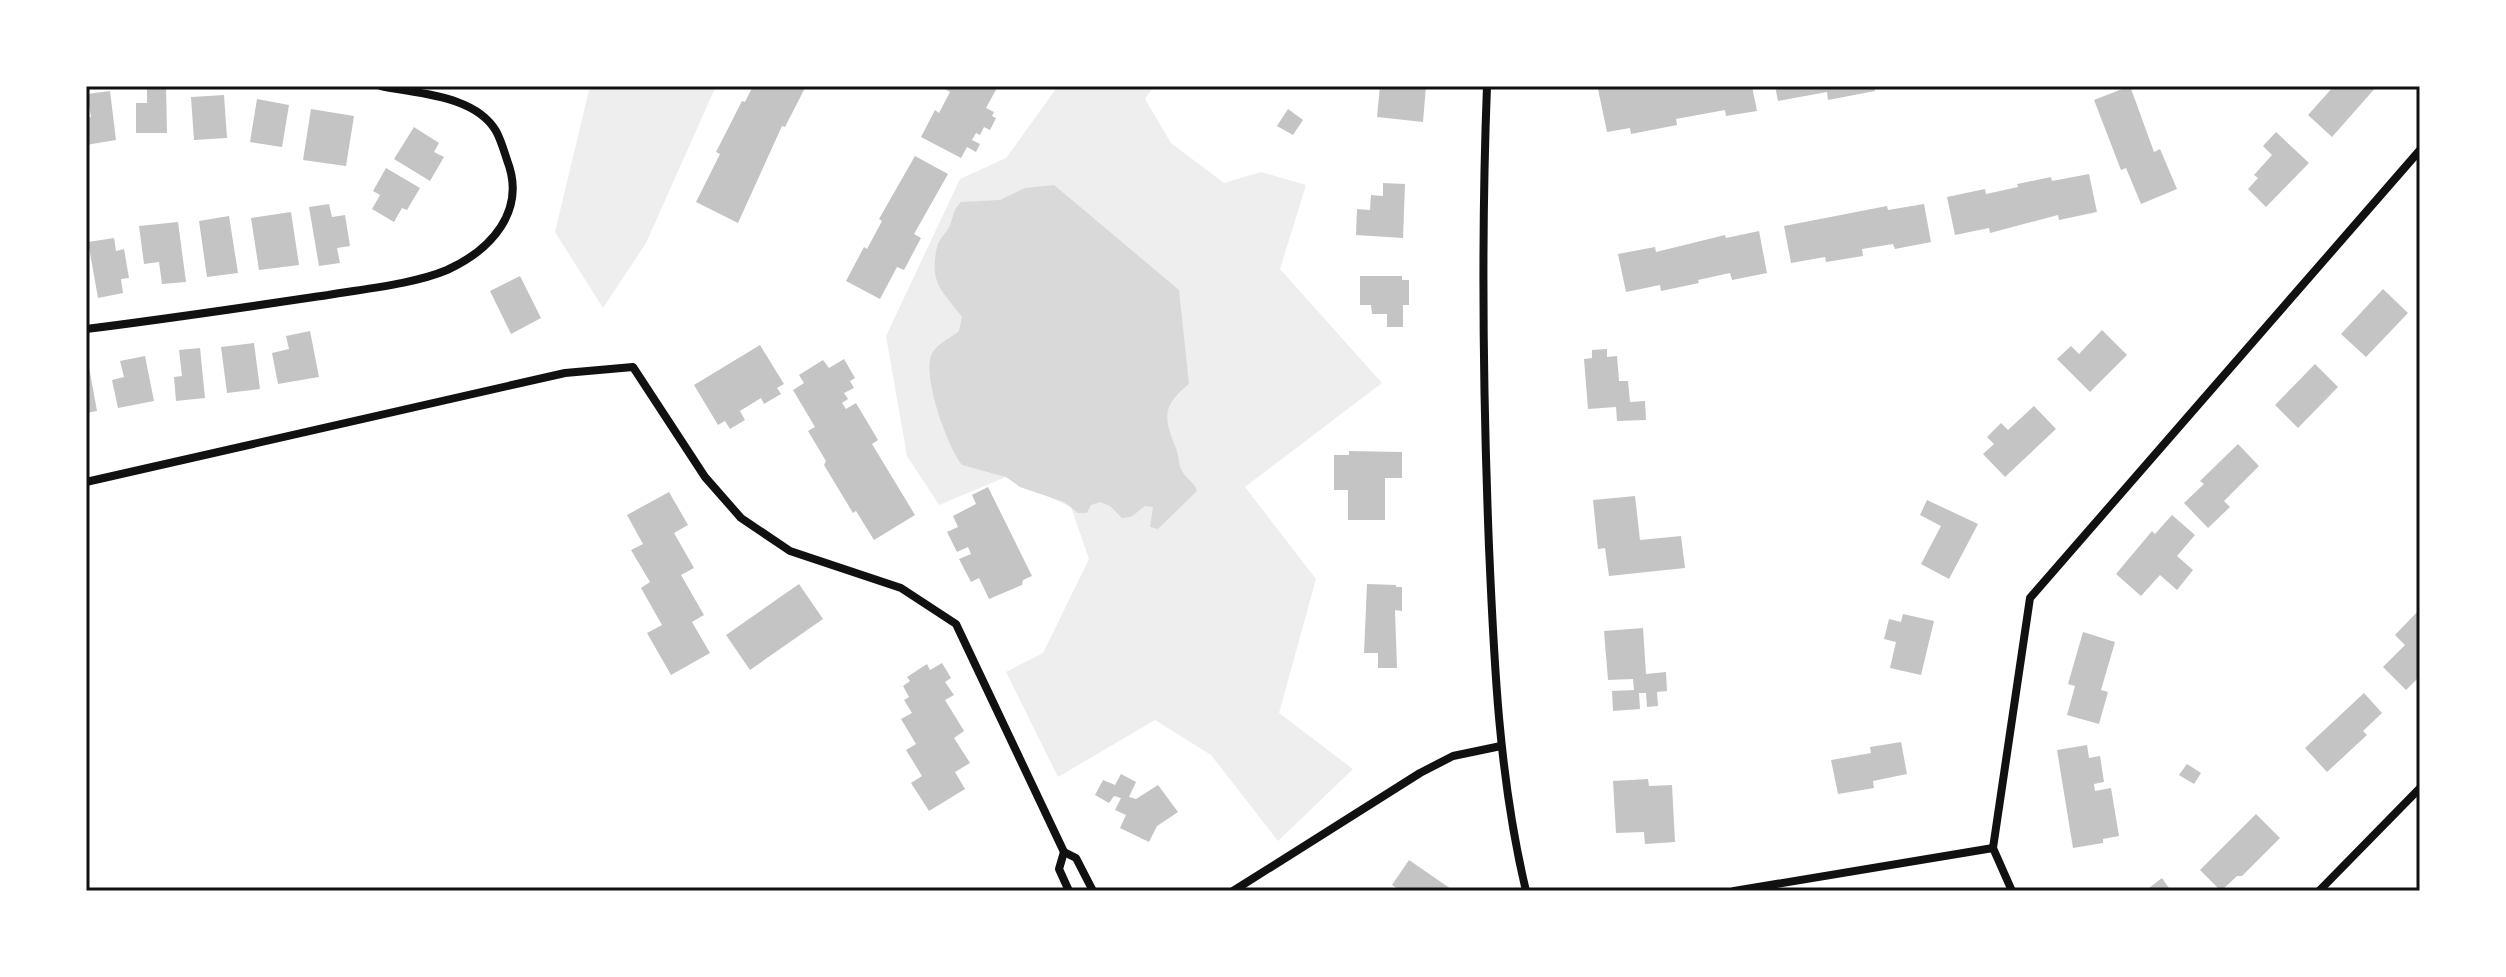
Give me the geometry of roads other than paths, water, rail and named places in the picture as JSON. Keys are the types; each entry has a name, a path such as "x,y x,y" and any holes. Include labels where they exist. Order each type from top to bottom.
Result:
{"street":[{"path":"86,329 384,286 444,271 492,241 507,219 512,194 510,167 495,130 473,108 381,86"},
{"path":"1487,86 1483,201 1483,383 1501,746 1508,805 1526,891"},
{"path":"2012,891 1993,848 2030,598 2420,150"},
{"path":"86,482 565,373 633,367 705,477 741,518 790,551 901,588 956,624 1064,852 1076,858 1093,891"},
{"path":"1233,891 1420,773 1453,756 1501,746"},
{"path":"2319,891 2420,788"},
{"path":"1734,891 1993,848"},
{"path":"1064,852 1059,869 1069,891"}]}
